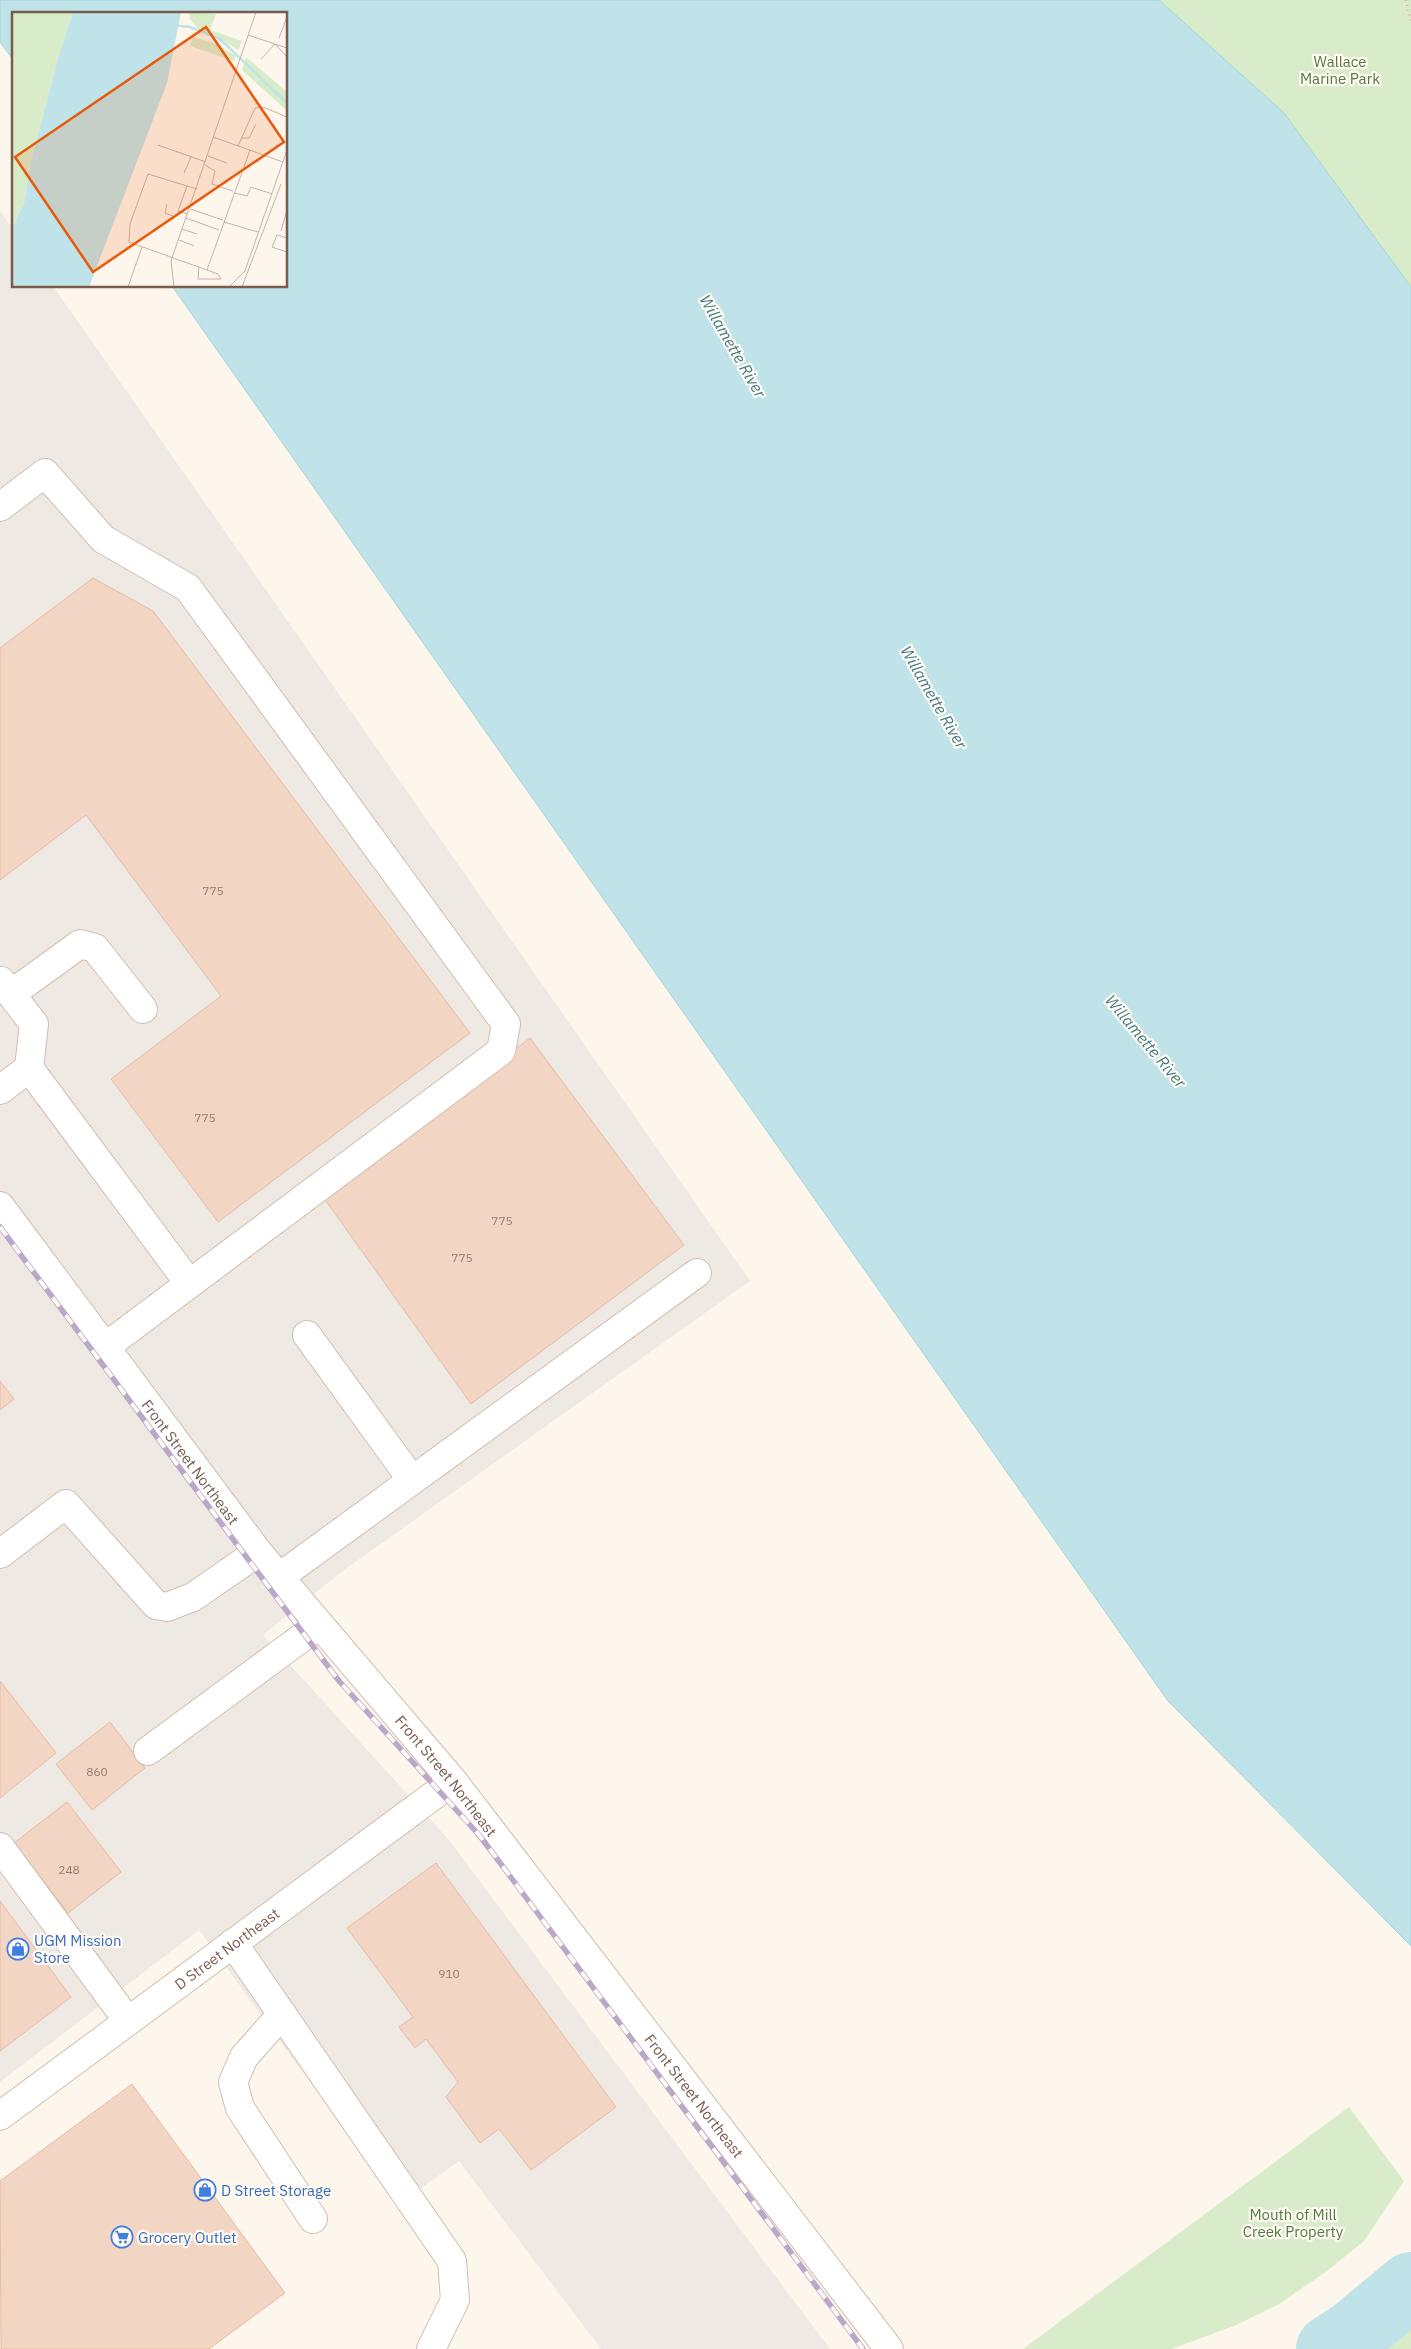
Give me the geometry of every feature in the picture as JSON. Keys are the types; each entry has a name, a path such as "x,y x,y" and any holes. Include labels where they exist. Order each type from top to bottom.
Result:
{"street":[{"path":"0,506 45,473 103,538 188,588 506,1024 501,1051 105,1346"},
{"path":"143,1010 95,948 80,944 6,987 34,1024 29,1068 189,1283"},
{"path":"0,1090 29,1068"},
{"name":"Front Street Northeast","path":"0,1206 278,1578 453,1780 889,2349"},
{"path":"278,1578 696,1273"},
{"path":"307,1335 412,1480"},
{"path":"0,1554 66,1504 156,1605 167,1607 193,1597 258,1552"},
{"path":"148,1751 319,1625"},
{"name":"D Street Northeast","path":"0,2116 453,1780"},
{"path":"0,1847 128,2021"},
{"path":"233,1943 452,2261 455,2300 431,2349"},
{"path":"282,2014 244,2057 233,2082 240,2108 313,2219"}],"path":[{"path":"1406,0 1411,21"}],"shaded area":[{"path":"0,211 12,227 12,288 54,288 750,1281 344,1570 263,1635 449,1840 830,2349 601,2349 459,2161 399,2204 199,1930 0,2082"}],"green space":[{"name":"Wallace Marine Park","path":"1159,0 1411,0 1411,287 1284,113"},
{"name":"Mouth of Mill Creek Property","path":"1349,2107 1404,2181 1364,2241 1327,2271 1279,2304 1234,2326 1171,2349 1023,2349"},
{"path":"1411,2283 1411,2349 1324,2349 1374,2296"}],"water":[{"name":"Willamette River","path":"0,0 1159,0 1284,113 1411,287 1411,1946 1168,1701 173,288 288,288 288,12 12,12 12,58 0,42"}],"building":[{"path":"93,578 153,611 470,1033 218,1222 111,1079 221,996 86,815 0,880 0,648"},
{"path":"530,1038 684,1245 471,1404 321,1194"},
{"path":"0,1381 14,1399 0,1410"},
{"path":"0,1681 56,1753 0,1798"},
{"path":"110,1722 145,1768 92,1810 56,1764"},
{"path":"67,1802 121,1872 68,1913 14,1843"},
{"path":"436,1863 616,2107 531,2170 499,2129 480,2143 446,2097 458,2082 426,2039 415,2048 399,2027 413,2017 347,1928"},
{"name":"UGM Mission Store","path":"0,1901 71,1997 0,2051"},
{"name":"Grocery Outlet","path":"132,2084 285,2293 209,2349 1,2349 0,2181"}],"waterway":[{"path":"1330,2349 1353,2334 1411,2286"}],"railway":[{"path":"0,1227 339,1681 480,1836 863,2349"}],"place":[{"name":"UGM Mission Store","path":"18,1949"},
{"name":"D Street Storage","path":"205,2190"},
{"name":"Grocery Outlet","path":"122,2237"}]}
